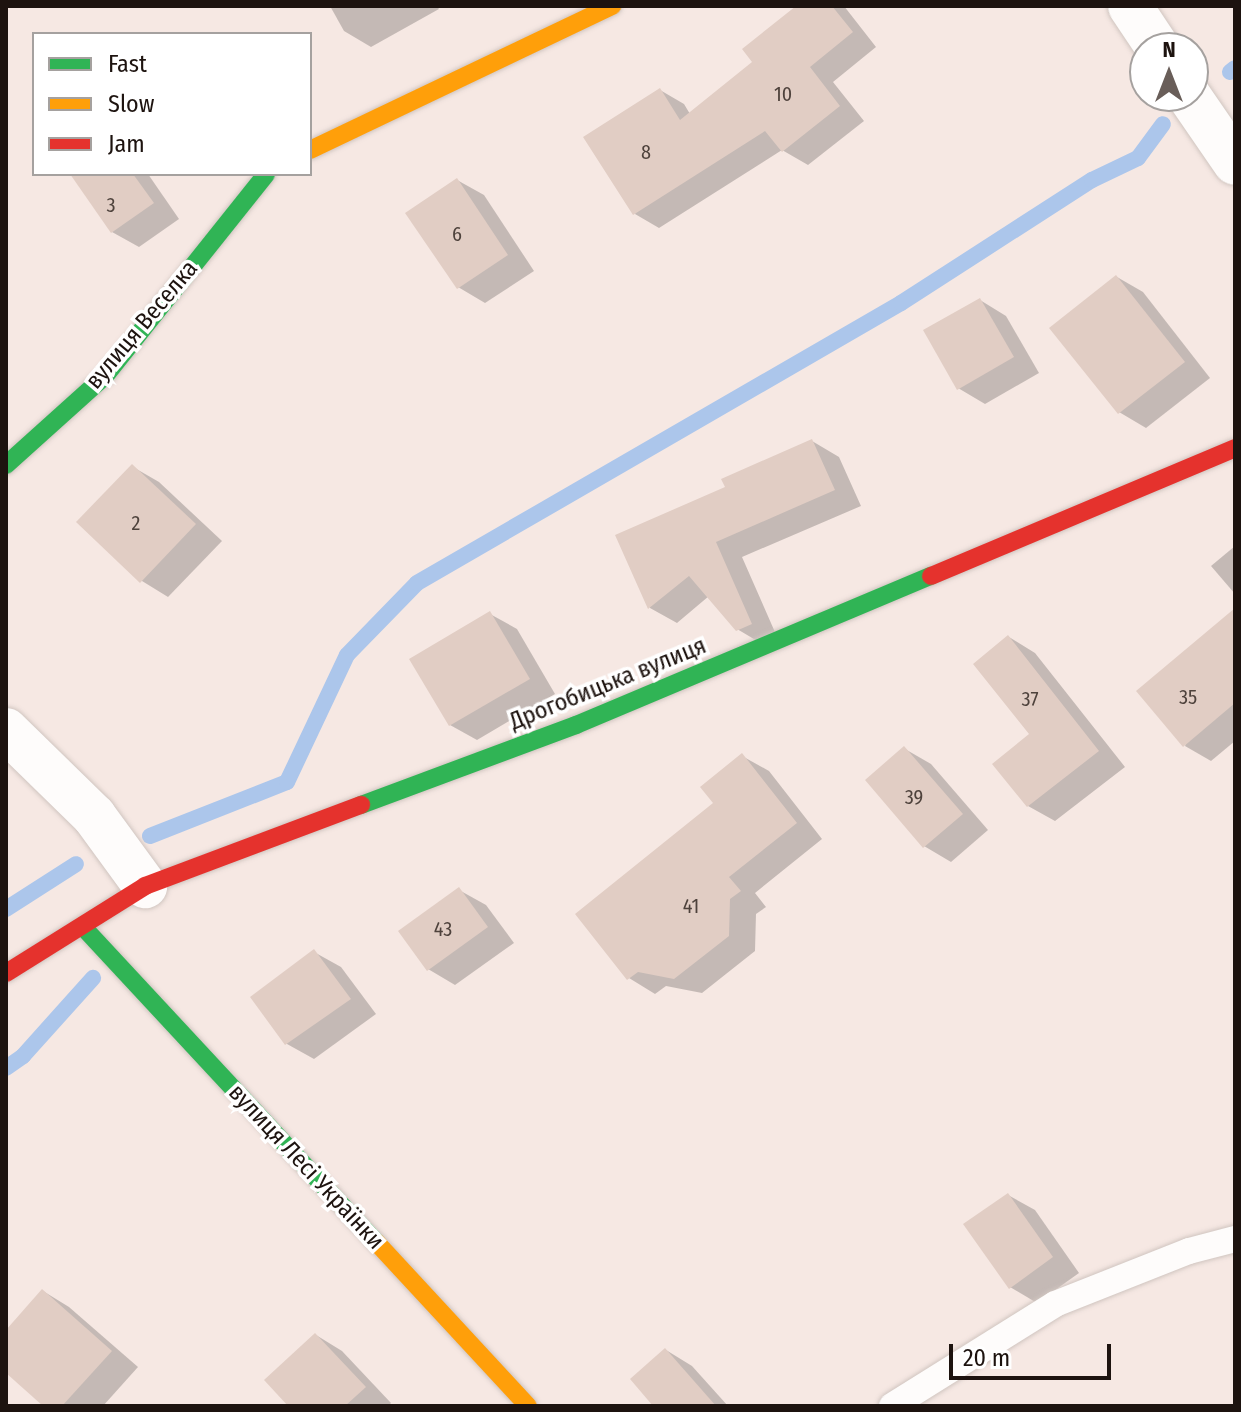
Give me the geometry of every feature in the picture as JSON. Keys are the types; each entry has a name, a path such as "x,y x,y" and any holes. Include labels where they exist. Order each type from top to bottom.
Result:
{"street":[{"path":"312,149 612,6"},
{"path":"1130,6 1147,32"},
{"path":"1200,112 1235,163"},
{"name":"вулиця Веселка","path":"6,465 105,376 264,176"},
{"name":"Дрогобицька вулиця","path":"6,973 84,928 145,886 576,725 1235,448"},
{"path":"6,730 94,816 145,886"},
{"name":"вулиця Лесі Українки","path":"84,928 528,1406"}],"lane":[{"path":"892,1406 1055,1304 1189,1251 1235,1239"}],"building":[{"path":"796,6 832,6 853,32 810,67 840,106 782,152 765,131 633,215 583,137 660,88 680,120 752,62 742,49"},
{"path":"71,176 134,176 154,203 111,233"},
{"path":"457,178 508,255 457,289 405,213"},
{"path":"1116,275 1185,362 1118,414 1049,328"},
{"path":"980,298 1014,357 957,390 923,330"},
{"path":"812,439 835,490 716,542 752,624 736,631 689,576 648,609 615,535 725,487 721,479"},
{"path":"132,464 196,524 140,583 76,522"},
{"path":"1235,608 1235,703 1183,747 1136,691"},
{"path":"490,611 530,679 449,726 409,659"},
{"path":"1008,635 1099,751 1027,807 992,764 1029,734 973,664"},
{"path":"904,746 963,814 923,848 865,780"},
{"path":"742,753 797,823 729,877 741,891 730,899 729,936 674,979 638,972 627,980 575,914 713,803 700,787"},
{"path":"459,887 488,927 427,971 398,931"},
{"path":"314,949 351,999 285,1045 250,997"},
{"path":"1008,1193 1053,1257 1009,1289 963,1224"},
{"path":"42,1289 112,1351 62,1406 43,1406 6,1373 6,1330"},
{"path":"315,1333 366,1387 345,1406 288,1406 264,1380"},
{"path":"665,1348 716,1406 653,1406 630,1379"}],"waterway":[{"path":"1230,72 1235,68"},
{"path":"150,836 287,782 347,655 417,583 901,303 1092,180 1138,158 1163,124"},
{"path":"6,909 76,864"},
{"path":"6,1068 23,1056 93,978"}],"traffic: fast":[{"path":"6,465 105,376 264,176"},
{"path":"361,805 576,725 931,576"},
{"path":"84,928 377,1243"}],"traffic: slow":[{"path":"312,149 612,6"},
{"path":"377,1243 528,1406"}],"traffic: jam":[{"path":"931,576 1235,448"},
{"path":"6,973 145,886 361,805"}]}
